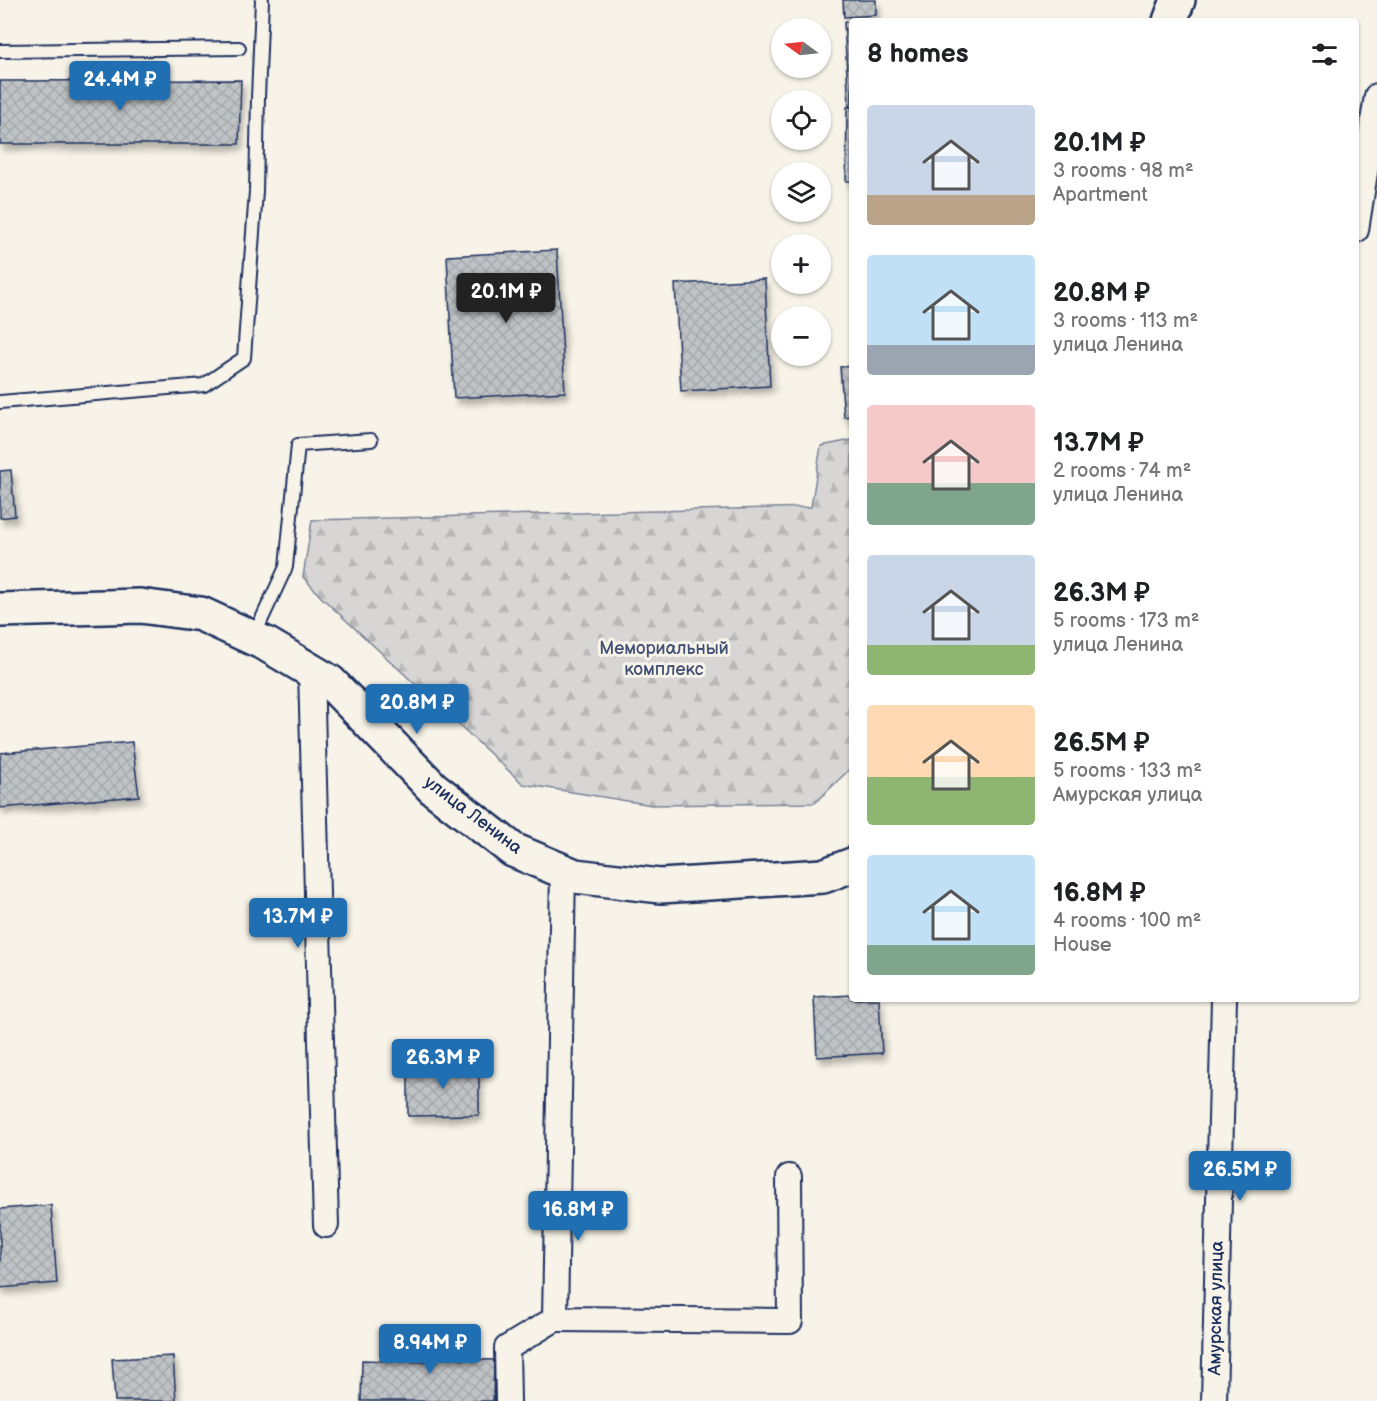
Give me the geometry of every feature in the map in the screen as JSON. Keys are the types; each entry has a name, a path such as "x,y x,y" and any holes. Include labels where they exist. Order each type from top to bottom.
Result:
{"main road":[{"path":"1171,18 1178,0"},
{"name":"улица Ленина","path":"0,610 140,606 201,614 266,644 330,682 433,789 513,850 575,876 660,886 824,876 849,866"}],"street":[{"path":"1359,211 1377,96"},
{"path":"311,671 326,1226"},
{"path":"555,1319 563,871"},
{"name":"Амурская улица","path":"1214,1401 1224,1002"},
{"path":"508,1401 507,1348 555,1319 790,1321 789,1177"}],"lane":[{"path":"0,402 204,385 244,358 256,191 262,0"},
{"path":"0,51 240,48"},
{"path":"253,638 286,567 298,445 371,440"}],"green space":[{"name":"Мемориальный комплекс","path":"849,441 849,770 815,803 652,805 523,784 321,597 303,577 312,520 811,507 821,446"}],"building":[{"path":"843,0 876,0 876,15 844,17"},
{"path":"844,22 849,22 849,107"},
{"path":"241,80 239,144 0,144 0,81"},
{"path":"847,107 849,107 849,181 846,181"},
{"path":"557,250 565,392 454,398 447,256"},
{"path":"765,279 770,386 681,391 675,284"},
{"path":"849,366 849,416 844,417 840,367"},
{"path":"11,470 15,516 0,518 0,471"},
{"path":"132,742 139,796 0,808 0,753"},
{"path":"849,995 849,1002 879,1002 882,1053 817,1057 814,997"},
{"path":"479,1063 479,1115 408,1116 408,1064"},
{"path":"51,1205 57,1283 0,1288 0,1209"},
{"path":"426,1329 461,1330 460,1359 494,1360 493,1401 361,1401 362,1360 425,1362"},
{"path":"173,1356 176,1401 115,1401 112,1359"}]}
